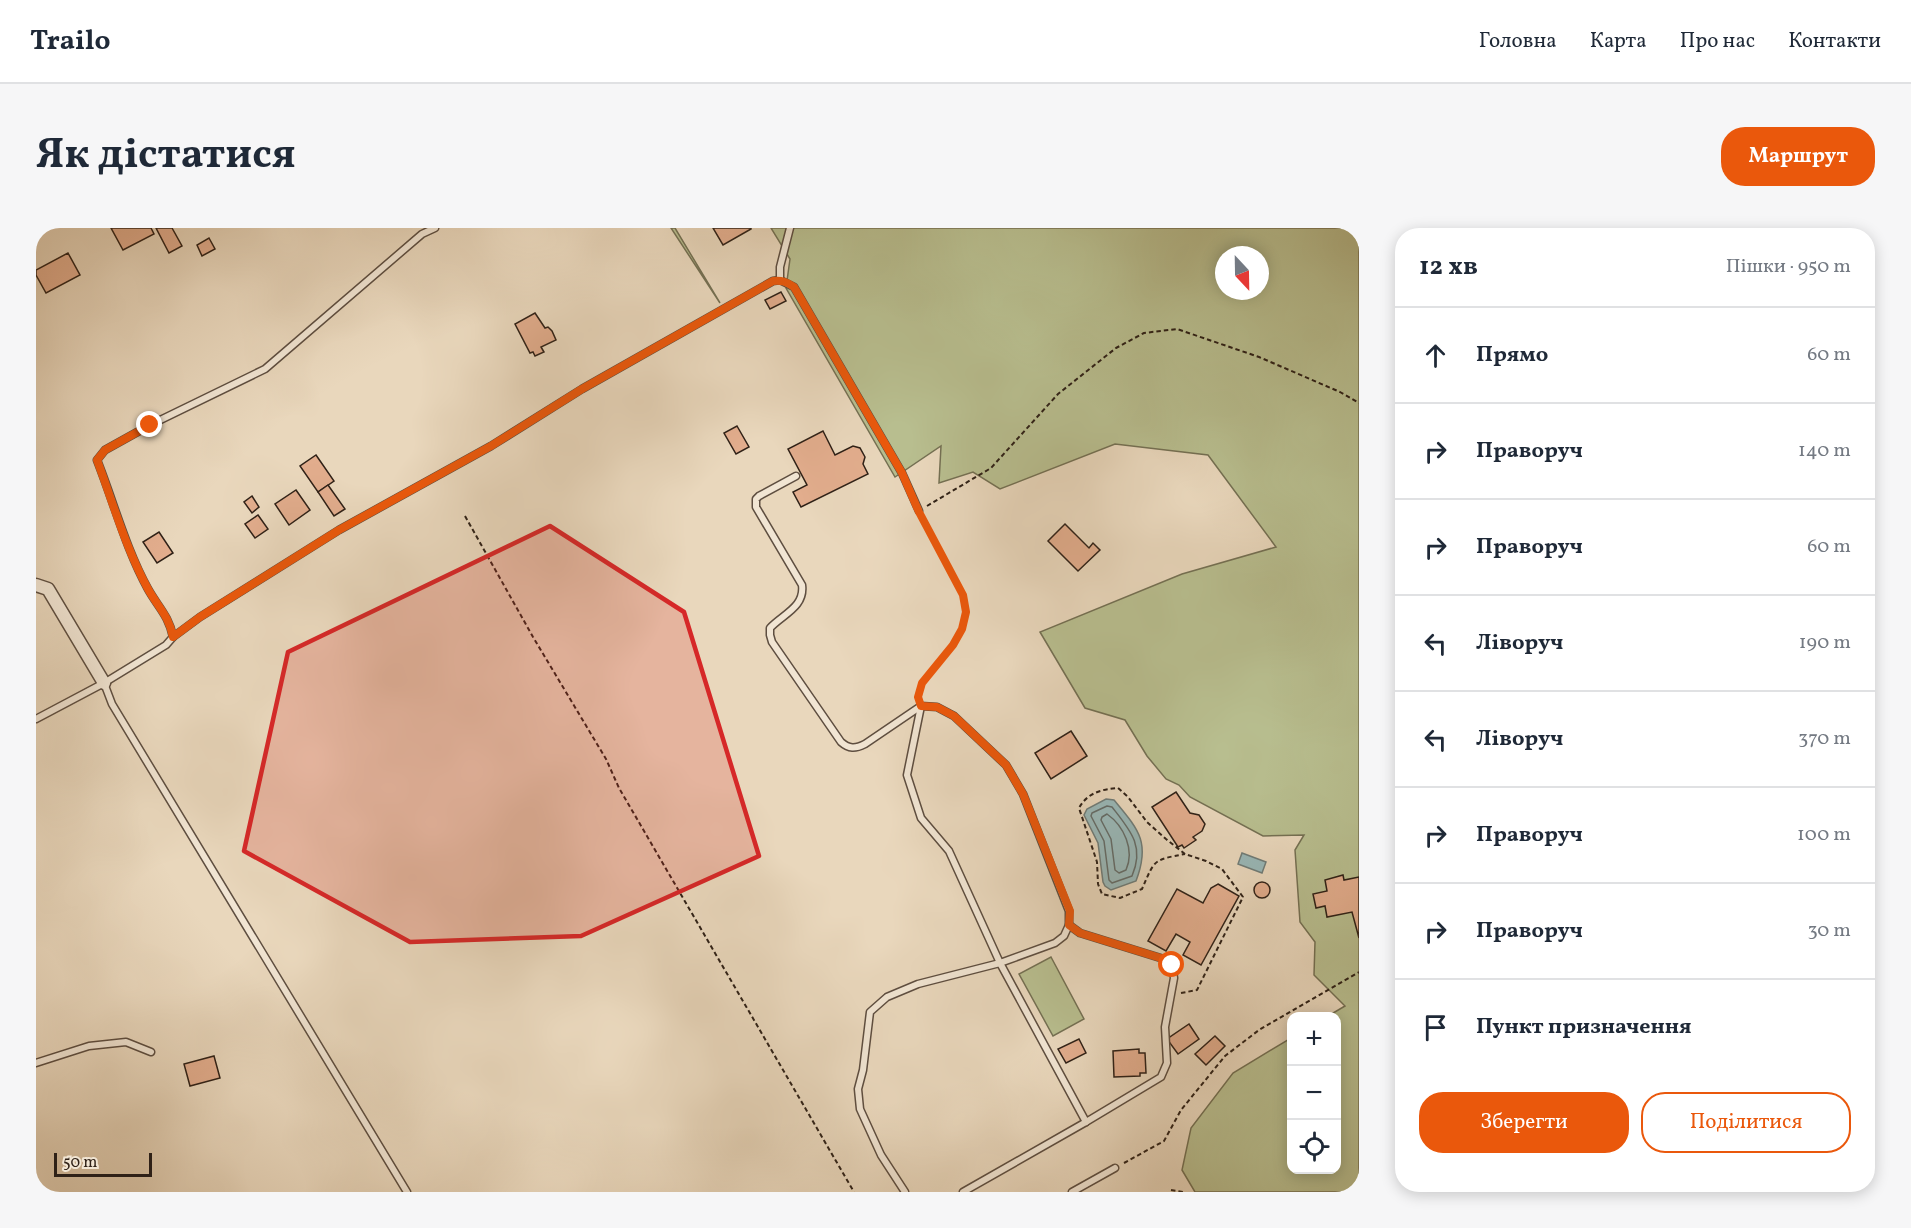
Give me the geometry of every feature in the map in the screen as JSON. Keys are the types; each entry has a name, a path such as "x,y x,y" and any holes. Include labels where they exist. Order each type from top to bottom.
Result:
{"street":[{"path":"36,585 48,589 104,683"}],"lane":[{"path":"173,637 170,622 148,589 97,460 105,450 150,425 265,369 422,234 435,228"},
{"path":"780,280 780,267 790,228"},
{"path":"36,719 104,683 166,645 200,617 339,530 491,446 582,389 773,281 780,280 794,287 902,473 919,512"},
{"path":"796,476 756,499 756,507 802,585 801,600 771,628 772,642 841,742 848,747 857,748 865,744 921,706 937,707 954,716 1006,765 1023,794 1041,834 1070,911 1069,925 1064,936 1055,943 1000,963 918,984 887,997 870,1012 863,1070 858,1089 860,1109 881,1155 904,1192"},
{"path":"104,683 112,704 407,1192"},
{"path":"921,706 908,775 921,818 949,851 1000,963 1086,1122"},
{"path":"963,1192 1161,1077 1167,1063 1165,1028 1174,972 1167,960 1080,933 1069,925"},
{"path":"36,1063 89,1046 126,1042 151,1052"},
{"path":"1072,1192 1115,1168"}],"path":[{"path":"921,706 918,697 922,683 953,645 962,629 966,612 963,595 919,512 991,468 1058,394 1116,348 1144,333 1177,329 1259,357 1340,392 1359,403"},
{"path":"465,516 533,637 606,759 619,788 854,1192"},
{"path":"1171,994 1197,990 1244,897 1222,869 1185,854 1147,822 1128,796 1118,788 1105,789 1084,798 1078,808 1097,862 1098,884 1102,894 1120,898 1142,889 1152,866 1160,859 1185,854"},
{"path":"1115,1168 1164,1141 1181,1110 1225,1056 1259,1030 1359,972"},
{"path":"1171,1190 1182,1192"}],"highlighted area":[{"path":"550,526 684,612 759,856 581,936 410,942 244,851 288,652"}],"green space":[{"path":"671,228 675,228 720,303"},
{"path":"771,228 1359,228 1359,1192 1195,1192 1182,1170 1191,1128 1233,1073 1287,1040 1287,1174 1341,1174 1341,1012 1335,1012 1345,1006 1314,975 1315,942 1300,922 1295,850 1304,835 1263,836 1190,797 1179,785 1166,779 1147,756 1125,720 1085,708 1040,632 1182,574 1276,547 1208,455 1115,444 1000,489 973,472 939,483 941,446 895,477 786,288 790,259"},
{"path":"1051,957 1084,1019 1053,1036 1019,974"}],"water":[{"path":"1106,799 1114,800 1130,819 1140,837 1142,846 1136,881 1111,890 1103,882 1098,843 1084,815 1087,809"},
{"path":"1242,853 1266,862 1262,873 1238,864"}],"building":[{"path":"111,228 151,228 154,234 123,250"},
{"path":"156,228 172,228 182,246 169,253"},
{"path":"713,228 751,228 751,229 723,245"},
{"path":"209,238 215,249 202,256 197,245"},
{"path":"68,253 80,275 46,293 36,275 36,270"},
{"path":"781,292 786,301 770,309 765,300"},
{"path":"535,313 545,328 548,327 552,331 556,340 541,347 544,352 535,356 533,352 530,353 515,324"},
{"path":"737,426 749,447 736,454 724,433"},
{"path":"823,431 835,455 853,446 860,448 865,457 863,464 868,474 801,507 793,492 807,485 788,449"},
{"path":"316,455 334,481 318,492 300,466"},
{"path":"328,485 345,509 334,516 318,492"},
{"path":"296,490 310,510 289,525 275,504"},
{"path":"252,496 259,507 252,513 244,502"},
{"path":"258,515 268,529 255,538 245,524"},
{"path":"1065,524 1089,548 1093,543 1100,550 1078,571 1048,541"},
{"path":"159,532 173,553 157,563 143,542"},
{"path":"1071,731 1087,756 1051,779 1035,753"},
{"path":"1176,792 1190,813 1199,815 1205,824 1202,831 1193,837 1196,840 1184,848 1182,845 1178,847 1152,807"},
{"path":"1343,875 1344,880 1359,877 1359,938 1352,912 1327,917 1325,906 1316,908 1313,894 1327,891 1325,880"},
{"path":"1262,882 1268,884 1270,890 1268,896 1262,898 1256,896 1254,890 1256,884"},
{"path":"1218,884 1239,896 1201,965 1183,955 1190,942 1176,934 1166,951 1148,941 1177,889 1203,903 1211,888"},
{"path":"1189,1024 1199,1039 1178,1054 1167,1039"},
{"path":"1215,1036 1225,1046 1206,1065 1195,1054"},
{"path":"1079,1039 1086,1053 1066,1063 1058,1049"},
{"path":"1139,1049 1139,1053 1145,1053 1146,1073 1140,1073 1140,1076 1114,1077 1113,1051"},
{"path":"214,1056 220,1078 190,1086 184,1064"}],"route":[{"path":"150,425 105,450 97,460 148,589 170,622 173,637 268,573 339,530 491,446 582,389 773,281 780,280 788,283 794,287 902,473 919,512 963,595 966,612 962,629 953,645 922,683 918,697 921,706 937,707 954,716 1006,765 1023,794 1041,834 1070,911 1069,925 1080,933 1167,960 1172,965"}]}
